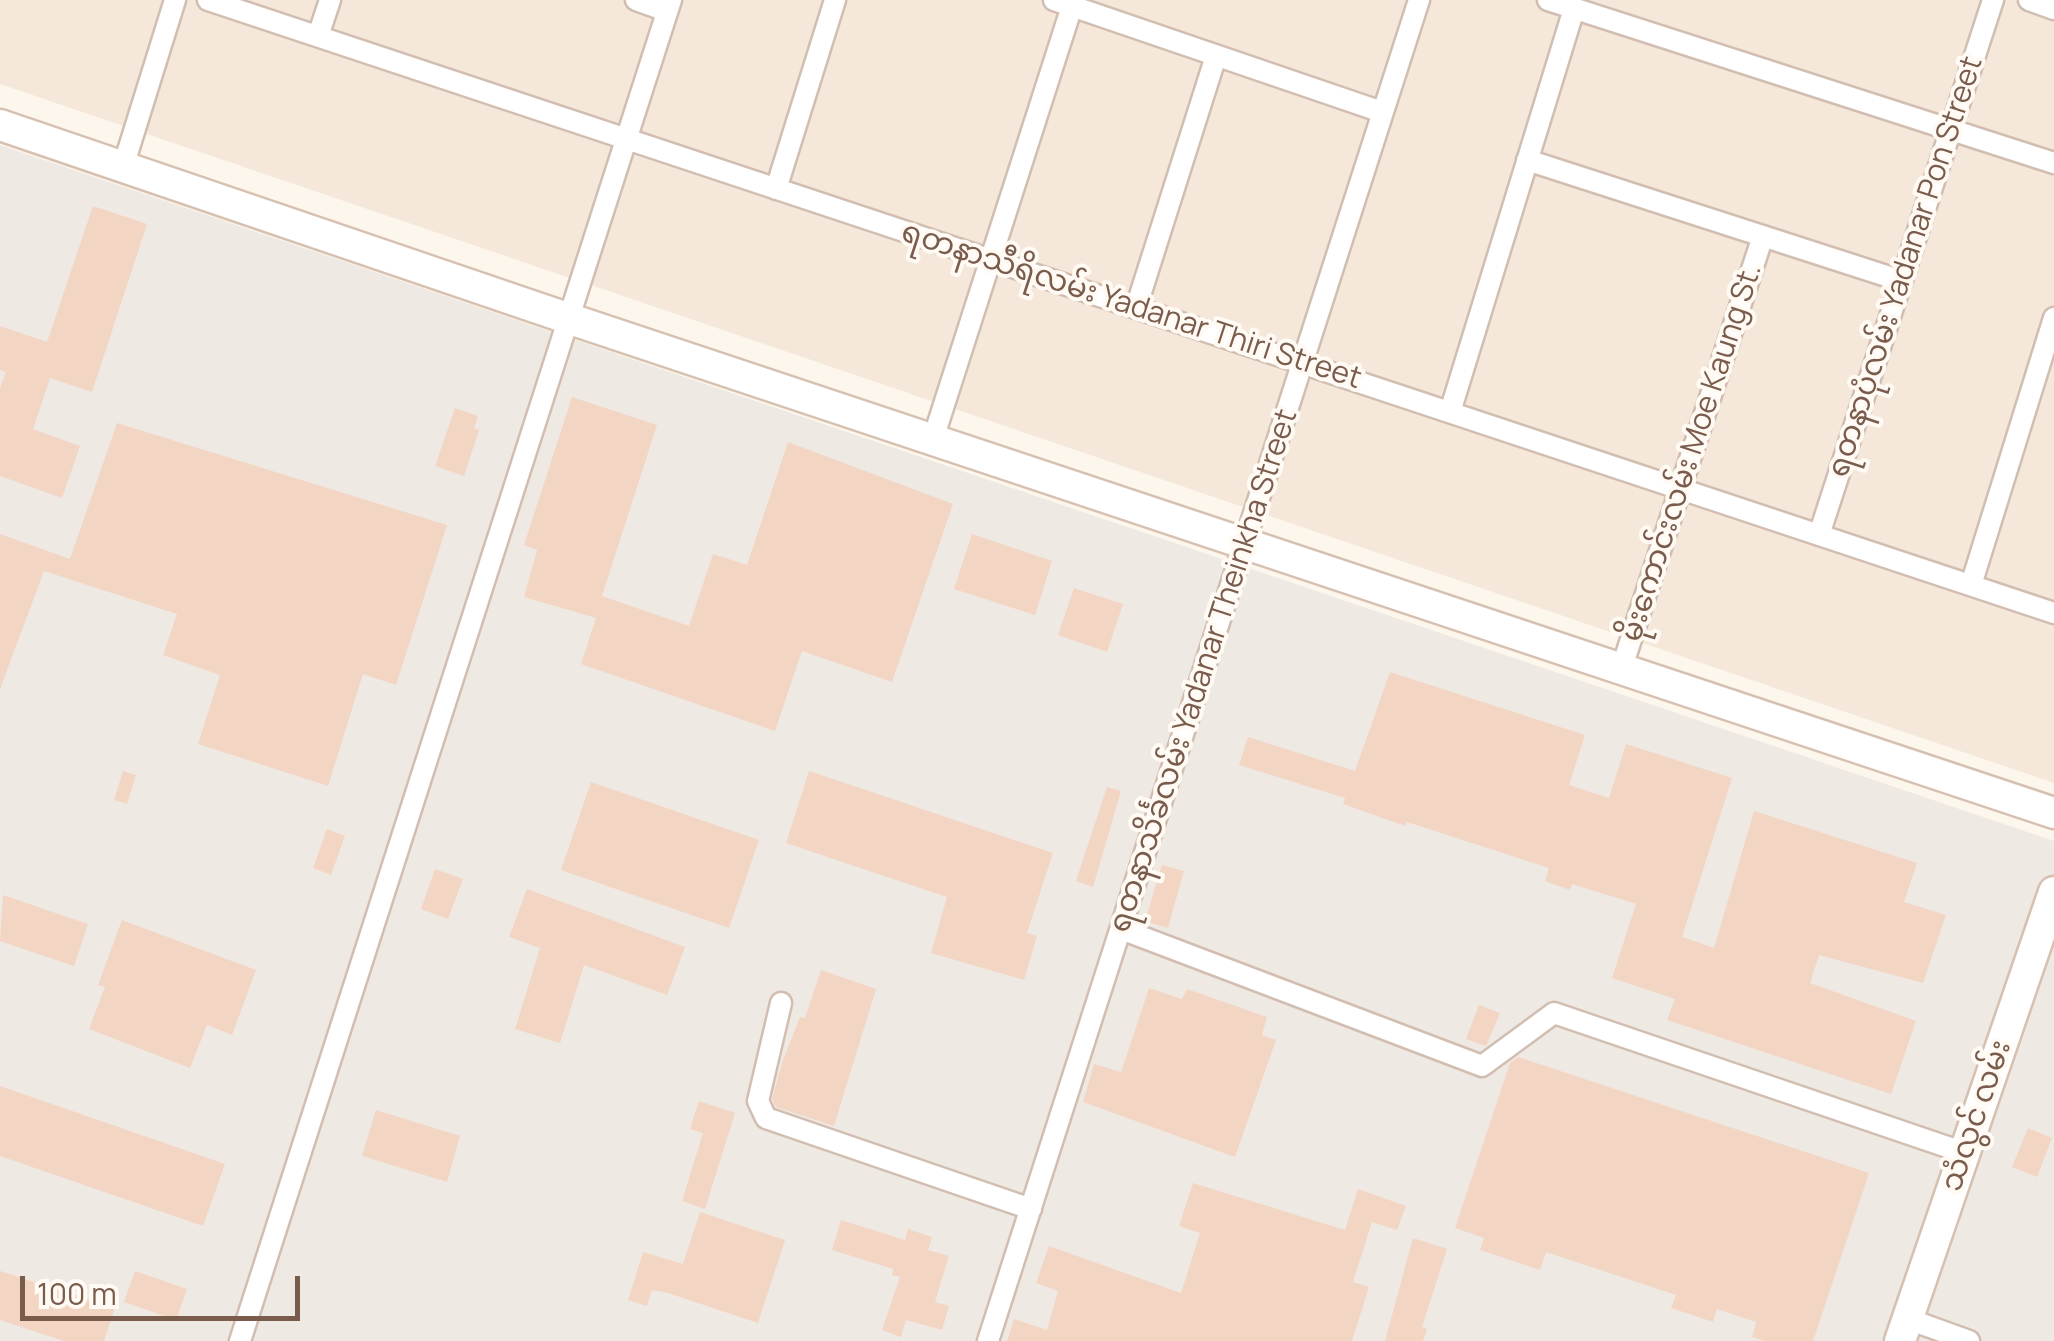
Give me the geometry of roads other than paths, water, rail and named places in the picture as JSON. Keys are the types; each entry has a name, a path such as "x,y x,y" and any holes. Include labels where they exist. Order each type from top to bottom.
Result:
{"street":[{"path":"123,167 175,0"},
{"name":"ရတနာသီရိလမ်း Yadanar Thiri Street","path":"208,0 2054,613"},
{"path":"318,36 330,0"},
{"path":"240,1341 669,5 636,0"},
{"path":"776,189 835,0"},
{"name":"ရတနာသိင်္ခလမ်း Yadanar Theinkha Street","path":"988,1341 1419,0"},
{"path":"1548,0 2054,162"},
{"name":"ရတနာပုံလမ်း Yadanar Pon Street","path":"1819,535 1993,0"},
{"path":"2030,0 2054,9"},
{"path":"933,439 1067,2 1382,112"},
{"path":"1450,412 1574,8"},
{"path":"1136,308 1216,56"},
{"path":"0,125 566,318 2054,813"},
{"path":"1528,160 1902,281"},
{"name":"မိုးကောင်းလမ်း Moe Kaung St.","path":"1621,670 1762,236"},
{"path":"1971,585 2054,318"},
{"name":"သံလွင် လမ်း","path":"1904,1330 2054,892"},
{"path":"1121,930 1482,1066 1554,1014 1965,1152"},
{"path":"782,1004 758,1100 766,1118 1031,1210"},
{"path":"1904,1330 1969,1341"}]}
